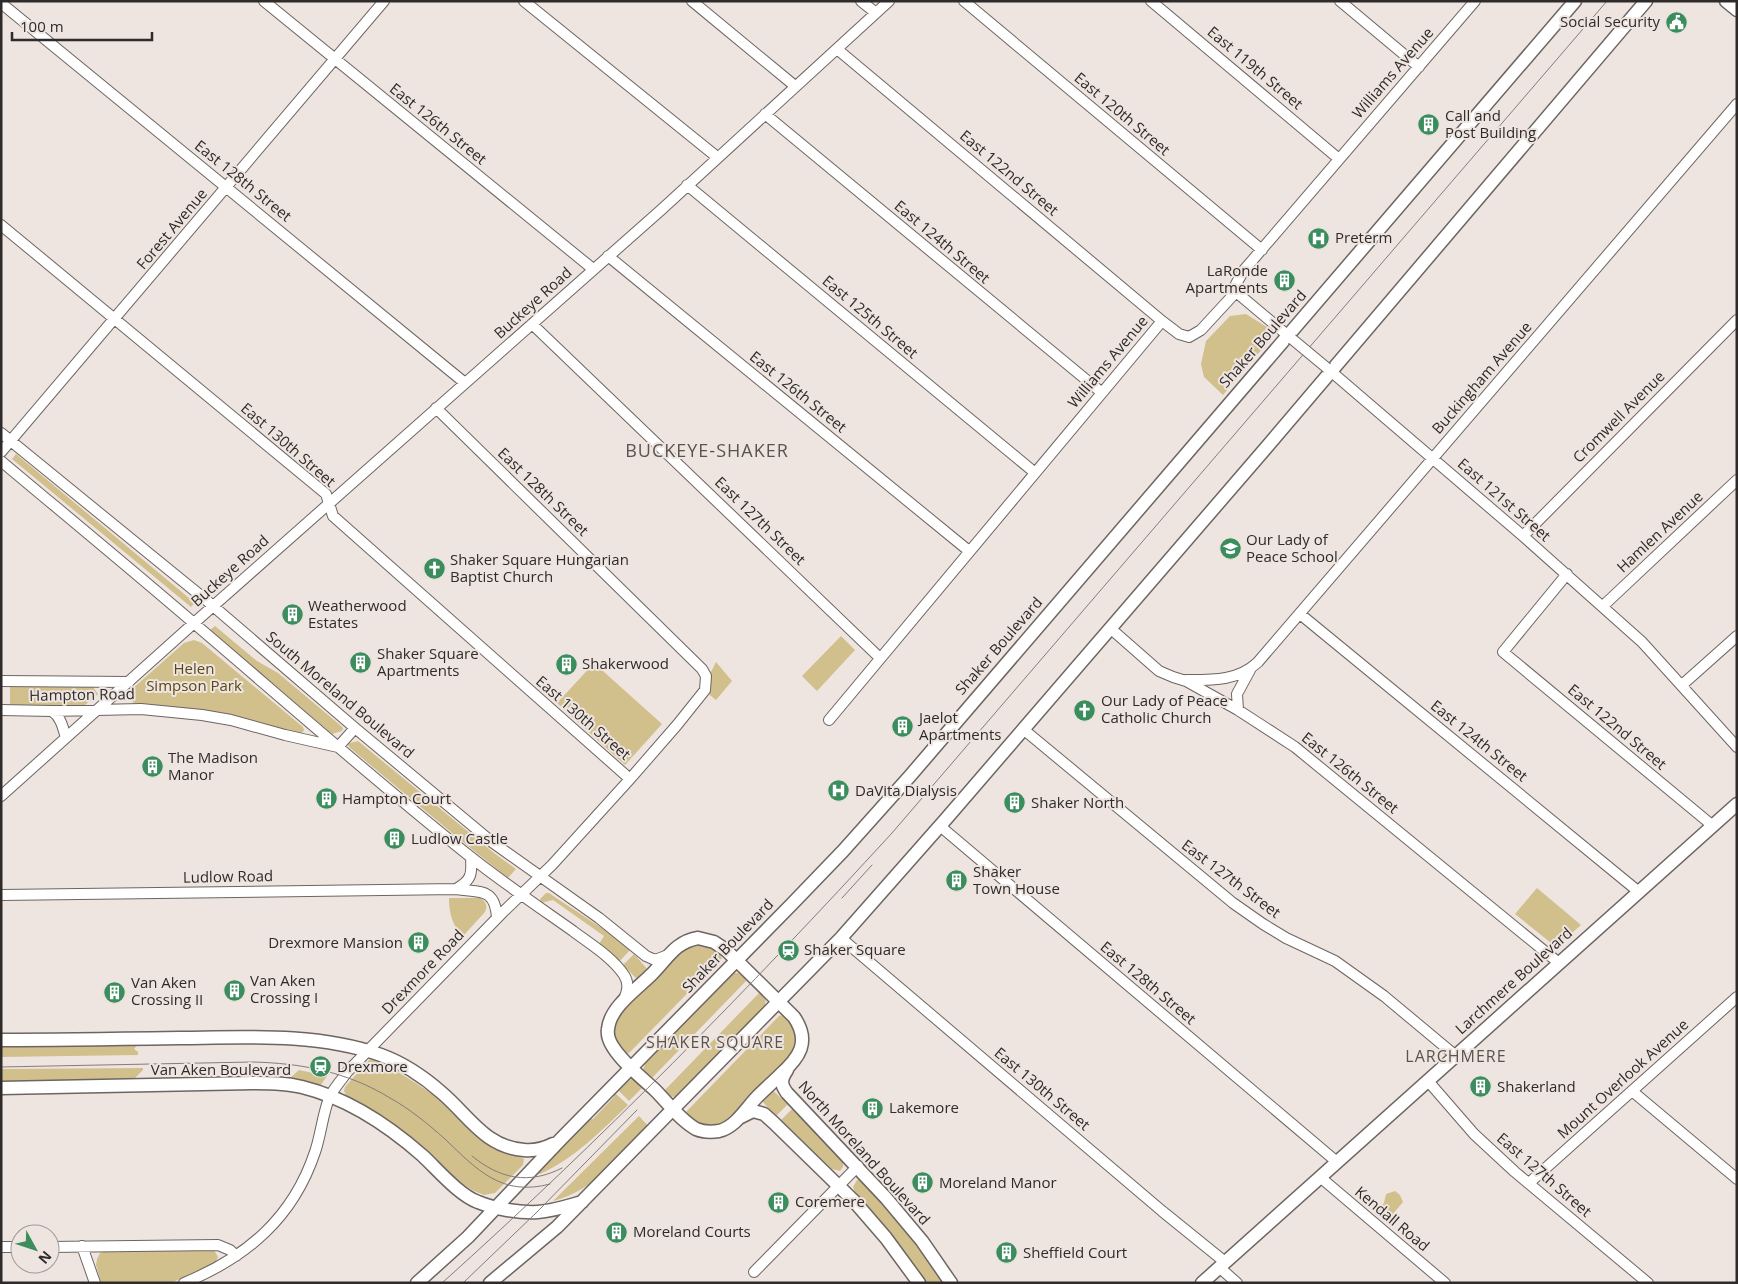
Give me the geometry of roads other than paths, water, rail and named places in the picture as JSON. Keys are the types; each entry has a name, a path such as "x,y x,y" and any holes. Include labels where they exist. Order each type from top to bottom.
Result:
{"main road":[{"name":"Shaker Boulevard","path":"417,1283 455,1249 497,1207 561,1139 843,852 1290,337 1575,1"},
{"path":"490,1283 557,1227 583,1202 841,938 1265,449 1328,370 1646,1"},
{"path":"1726,1 1737,10"},
{"name":"Larchmere Boulevard","path":"1202,1283 1737,804"},
{"path":"737,1120 758,1096 797,1058 801,1049 802,1030 794,1017 736,960 714,942 698,938 687,940 678,946 632,994 624,999 610,1020 607,1030 613,1048 696,1129 703,1132 719,1131 737,1120 749,1112 753,1111 764,1114 839,1185 886,1238 919,1283"},
{"path":"1,1040 261,1036 320,1042 367,1051 389,1058 432,1085 498,1144 514,1149 530,1150 546,1148 561,1139"},
{"name":"North Moreland Boulevard","path":"789,1067 783,1077 782,1087 858,1166 903,1217 951,1283"},
{"name":"Van Aken Boulevard","path":"1,1088 273,1083 302,1087 346,1103 376,1120 404,1139 467,1196 480,1203 520,1211 537,1212 583,1202"}],"street":[{"name":"East 126th Street","path":"264,1 593,270"},
{"name":"Forest Avenue","path":"1,452 384,1"},
{"path":"524,1 717,157"},
{"path":"692,1 795,86"},
{"path":"861,1 876,13"},
{"name":"Buckeye Road","path":"1,796 687,186 889,1"},
{"name":"East 120th Street","path":"964,1 1262,250"},
{"name":"East 119th Street","path":"1152,1 1340,159"},
{"path":"1340,1 1419,67"},
{"name":"Williams Avenue","path":"829,720 1034,472 1162,321 1179,334 1190,337 1196,335 1236,292 1235,288 1238,279 1262,250 1475,1"},
{"name":"East 128th Street","path":"1,3 464,383"},
{"name":"East 122nd Street","path":"837,49 1162,321"},
{"name":"Buckingham Avenue","path":"1238,710 1237,694 1250,670 1737,104"},
{"name":"East 124th Street","path":"764,114 1101,392"},
{"name":"East 125th Street","path":"687,186 1034,472"},
{"name":"East 130th Street","path":"1,225 326,494 333,516 630,779"},
{"name":"East 126th Street","path":"608,256 969,551"},
{"name":"East 121st Street","path":"1236,292 1604,606 1642,642 1737,747"},
{"name":"Cromwell Avenue","path":"1523,536 1737,320"},
{"name":"East 127th Street","path":"532,324 880,658"},
{"name":"East 128th Street","path":"436,408 702,669 706,676 706,685"},
{"name":"South Moreland Boulevard","path":"1,433 213,606 492,842 599,918 646,956 655,960 669,955"},
{"path":"1,461 338,747 471,857 521,895 590,943 617,967 627,982 628,990 624,999"},
{"name":"Hamlen Avenue","path":"1604,606 1737,480"},
{"name":"East 122nd Street","path":"1567,574 1503,652 1712,826"},
{"name":"East 124th Street","path":"1300,614 1639,892"},
{"name":"East 126th Street","path":"1110,628 1159,671 1173,678 1186,680 1238,710 1295,747 1559,963"},
{"path":"1682,685 1737,636"},
{"name":"Buckingham Avenue","path":"1186,680 1215,680 1235,677 1250,670"},
{"name":"Hampton Road","path":"1,681 128,682"},
{"name":"Drexmore Road","path":"184,1283 211,1272 236,1256 266,1232 282,1213 300,1186 316,1150 330,1097 348,1071 497,918 541,876 682,719 706,685"},
{"name":"Hampton Road","path":"1,710 52,712 141,709 202,715 231,720 338,747"},
{"path":"52,712 56,714 63,725 66,738"},
{"path":"338,747 355,728"},
{"name":"East 127th Street","path":"1023,729 1233,903 1262,924 1286,938 1335,961 1384,996 1456,1056"},
{"name":"East 128th Street","path":"940,826 1337,1162"},
{"path":"456,889 464,885 471,875 471,857"},
{"name":"Ludlow Road","path":"1,895 456,889 488,894 496,905 497,918"},
{"name":"East 130th Street","path":"841,938 1154,1205 1222,1265 1238,1283"},
{"name":"Mount Overlook Avenue","path":"1529,1183 1736,999"},
{"name":"East 127th Street","path":"1428,1081 1474,1134 1514,1172 1648,1283"},
{"path":"1632,1091 1737,1179"},
{"path":"754,1272 858,1166"},
{"name":"Kendall Road","path":"1320,1177 1445,1283"},
{"path":"60,1246 218,1245 230,1250 236,1256"},
{"path":"82,1246 95,1283"}],"tram line":[{"path":"442,1283 616,1120 783,950 892,833 1607,1"},
{"path":"842,898 872,865"},
{"path":"1,1067 252,1062 306,1067 341,1075 374,1089 397,1102 425,1122 468,1161 504,1184 518,1187 550,1184"},
{"path":"463,1283 537,1212 637,1110"},
{"path":"472,1156 493,1170 515,1177 538,1177 562,1168"}],"place":[{"name":"Social Security","path":"1676,22"},
{"name":"Call and Post Building","path":"1429,125"},
{"name":"Preterm","path":"1319,238"},
{"name":"LaRonde Apartments","path":"1284,280"},
{"name":"Our Lady of Peace School","path":"1230,549"},
{"name":"Shaker Square Hungarian Baptist Church","path":"434,569"},
{"name":"Weatherwood Estates","path":"292,615"},
{"name":"Shaker Square Apartments","path":"361,663"},
{"name":"Shakerwood","path":"566,664"},
{"name":"Our Lady of Peace Catholic Church","path":"1085,710"},
{"name":"Jaelot Apartments","path":"903,727"},
{"name":"The Madison Manor","path":"152,767"},
{"name":"DaVita Dialysis","path":"839,791"},
{"name":"Hampton Court","path":"326,799"},
{"name":"Shaker North","path":"1015,803"},
{"name":"Ludlow Castle","path":"395,839"},
{"name":"Shaker Town House","path":"957,881"},
{"name":"Drexmore Mansion","path":"419,943"},
{"name":"Shaker Square","path":"788,950"},
{"name":"Van Aken Crossing I","path":"234,990"},
{"name":"Van Aken Crossing II","path":"115,992"},
{"name":"Drexmore","path":"321,1067"},
{"name":"Shakerland","path":"1481,1087"},
{"name":"Lakemore","path":"873,1108"},
{"name":"Moreland Manor","path":"923,1183"},
{"name":"Coremere","path":"779,1202"},
{"name":"Moreland Courts","path":"617,1232"},
{"name":"Sheffield Court","path":"1007,1253"}],"district":[{"name":"BUCKEYE-SHAKER","path":"707,451"},
{"name":"SHAKER SQUARE","path":"715,1042"},
{"name":"LARCHMERE","path":"1456,1056"}],"park label":[{"name":"Helen Simpson Park","path":"194,678"}]}
